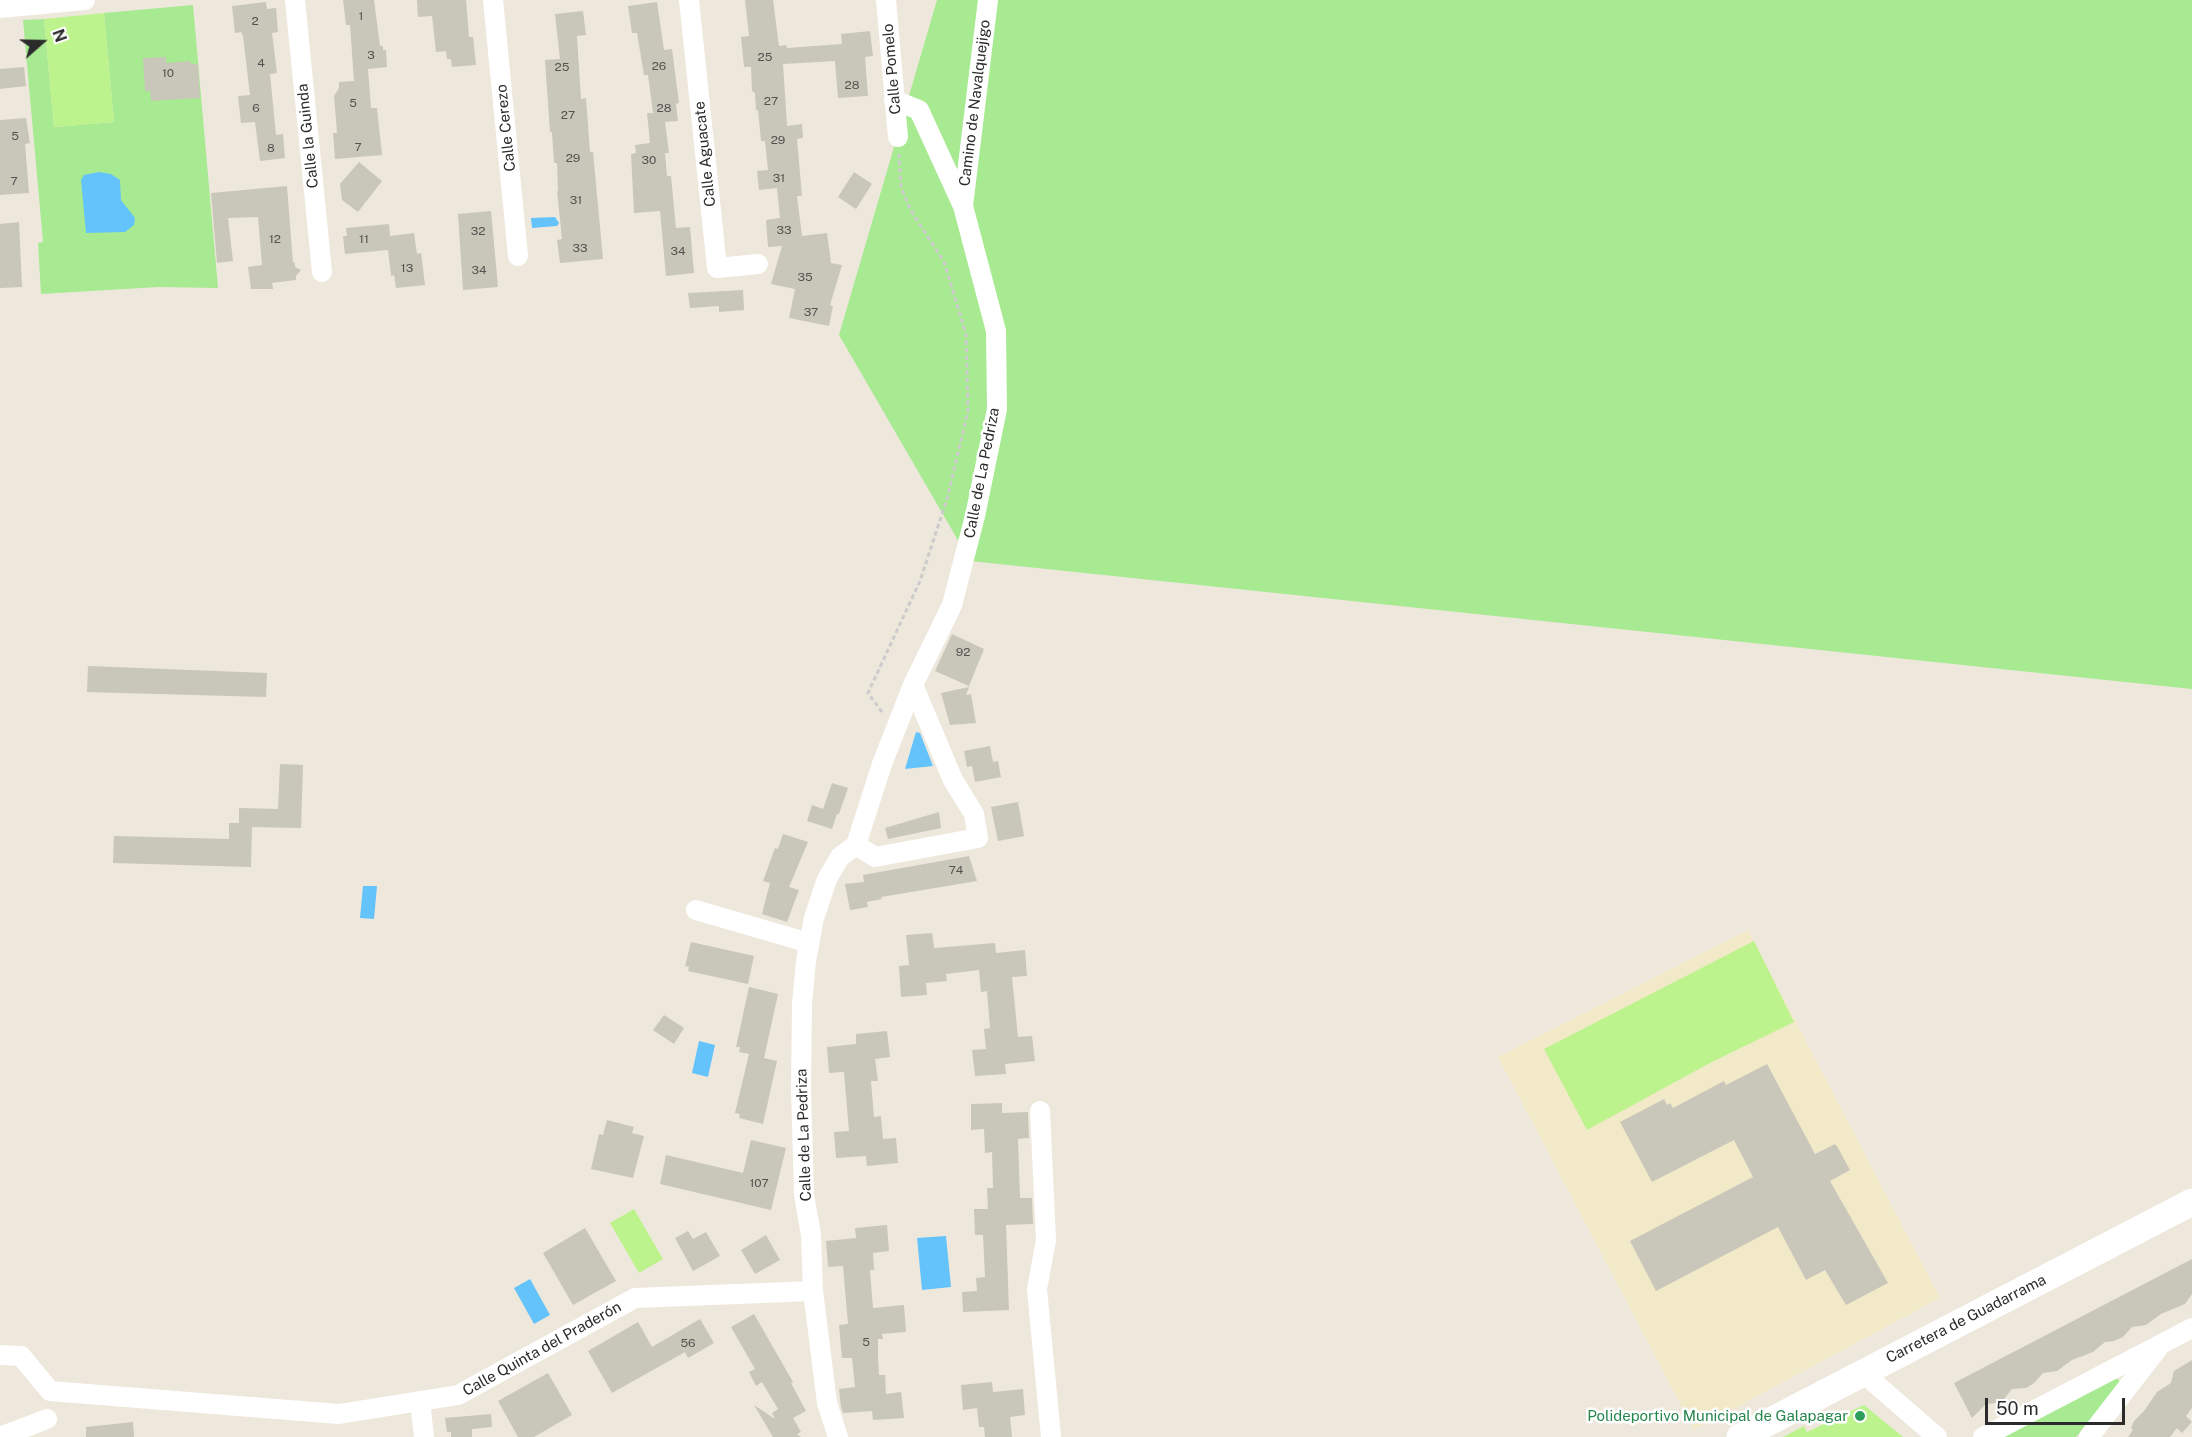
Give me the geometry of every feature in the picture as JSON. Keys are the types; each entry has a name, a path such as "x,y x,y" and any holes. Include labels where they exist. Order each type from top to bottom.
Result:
{"main road":[{"name":"Carretera de Guadarrama","path":"1740,1437 2192,1202"}],"street":[{"path":"0,8 85,0"},
{"name":"Calle la Guinda","path":"295,0 321,272"},
{"name":"Calle Cerezo","path":"493,0 518,256"},
{"name":"Calle Aguacate","path":"689,0 717,268 758,264"},
{"name":"Calle Pomelo","path":"886,0 898,137"},
{"name":"Camino de Navalquejigo","path":"963,206 988,0"},
{"name":"Calle de La Pedriza","path":"838,1437 827,1403 813,1291 811,1235 804,1195 801,1088 802,1004 809,944 814,918 827,879 840,857 856,845 913,685 952,605 975,516 996,409 996,331 963,206 919,110 894,100"},
{"path":"856,845 875,857 978,838 974,814 953,780 913,685"},
{"path":"696,910 809,944"},
{"path":"1040,1111 1046,1240 1037,1289 1051,1437"},
{"name":"Calle Quinta del Praderón","path":"50,1391 339,1414 458,1395 635,1298 813,1291"},
{"path":"1983,1437 2192,1328"},
{"path":"2089,1437 2162,1343"},
{"path":"0,1355 21,1356 50,1391 48,1428 0,1437"},
{"path":"1863,1373 1937,1437"},
{"path":"420,1401 424,1437"}],"path":[{"path":"896,729 868,693 920,581 947,499 968,411 966,334 944,262 910,209 901,187 898,137"}],"shaded area":[{"path":"1748,930 1940,1298 1694,1430 1498,1057"}],"green space":[{"path":"937,0 2192,0 2192,689 970,561 839,335"},
{"path":"193,5 218,288 158,287 41,294 38,243 43,242 23,20 44,19 54,127 114,122 104,13"},
{"path":"104,13 114,122 54,127 44,19"},
{"path":"1754,941 1794,1022 1710,1063 1587,1130 1544,1049"},
{"path":"634,1209 663,1259 639,1273 610,1223"},
{"path":"2116,1377 2121,1383 2076,1437 2003,1437"},
{"name":"Polideportivo Municipal de Galapagar","path":"1864,1405 1903,1437 1783,1437 1804,1426 1807,1432"}],"water":[{"path":"99,172 111,174 120,180 121,200 135,218 134,225 125,232 86,233 81,180 84,175"},
{"path":"555,217 559,223 557,226 532,228 531,218"},
{"path":"916,732 920,733 933,766 905,769"},
{"path":"363,886 377,886 374,919 360,918"},
{"path":"699,1041 715,1045 708,1077 692,1073"},
{"path":"946,1236 951,1287 922,1290 917,1238"},
{"path":"530,1279 550,1315 534,1324 514,1288"}],"building":[{"path":"343,0 374,0 380,46 386,50 387,67 368,69 371,108 377,108 382,155 335,159 333,133 337,133 334,96 339,88 339,82 354,81 350,25 346,25"},
{"path":"417,0 466,0 469,37 473,37 476,65 452,67 451,59 447,59 446,51 436,52 432,16 418,17"},
{"path":"745,0 773,0 779,46 786,45 787,48 842,44 841,34 870,31 873,56 865,57 868,96 838,98 835,61 783,64 787,126 802,124 803,138 797,139 802,196 797,196 802,236 827,233 831,263 842,265 830,305 833,306 829,326 789,318 795,289 771,284 782,246 768,247 766,220 780,218 777,188 759,190 757,171 768,170 765,141 761,141 755,93 752,91 751,67 744,67 741,37 749,36"},
{"path":"266,2 267,9 276,8 278,32 272,33 277,73 270,74 276,135 283,134 285,158 260,161 255,122 241,123 238,96 250,95 243,36 241,32 235,33 232,6"},
{"path":"657,2 664,50 672,49 679,103 676,104 678,121 665,122 669,153 665,153 667,176 671,176 676,228 690,227 694,273 666,276 660,211 634,213 631,154 636,153 635,145 650,143 647,113 653,113 648,75 644,75 637,33 632,33 628,6"},
{"path":"583,11 586,35 577,36 581,99 586,98 603,259 560,263 557,240 562,239 557,191 557,163 554,163 552,132 550,132 545,60 560,59 555,14"},
{"path":"166,57 166,63 190,61 191,64 198,64 200,98 151,101 150,91 145,91 143,58"},
{"path":"24,67 26,86 0,89 0,69"},
{"path":"26,118 30,143 25,144 29,193 0,195 0,120"},
{"path":"359,162 382,181 358,212 342,200 340,184"},
{"path":"854,172 872,184 856,209 838,197"},
{"path":"287,186 293,263 295,262 295,267 301,270 296,280 272,283 273,289 251,289 248,267 262,265 258,217 228,218 233,261 217,263 211,193"},
{"path":"491,211 498,287 463,290 458,214"},
{"path":"19,222 22,287 0,288 0,224"},
{"path":"389,224 390,236 414,233 417,254 421,253 425,285 396,288 394,275 391,276 388,250 345,254 343,236 347,236 346,228"},
{"path":"743,290 744,310 719,312 719,306 690,308 688,293"},
{"path":"952,634 984,649 969,686 935,671"},
{"path":"88,666 267,673 266,697 87,692"},
{"path":"969,687 966,695 971,694 976,723 950,725 941,693"},
{"path":"990,746 993,762 998,761 1001,777 975,782 972,766 967,767 964,751"},
{"path":"280,764 303,765 301,828 252,827 251,867 113,863 114,836 229,839 229,823 239,823 239,808 278,809"},
{"path":"832,783 848,788 832,829 807,821 812,805 823,809"},
{"path":"1018,802 1024,836 998,841 991,807"},
{"path":"939,812 941,828 888,839 885,828"},
{"path":"783,834 808,842 789,887 799,890 787,922 762,914 770,883 763,881 775,848 778,849"},
{"path":"969,856 977,881 881,897 882,899 867,902 868,907 850,910 845,884 864,882 863,875"},
{"path":"932,933 934,948 995,943 996,953 1025,950 1027,976 1012,977 1018,1037 1032,1036 1035,1061 1005,1064 1006,1074 975,1076 972,1050 986,1049 984,1029 990,1028 987,991 981,992 979,970 946,974 947,981 926,983 927,995 901,997 899,966 909,965 906,935"},
{"path":"691,942 754,956 748,984 688,971 689,967 685,966"},
{"path":"749,987 778,994 764,1058 777,1061 763,1124 739,1118 740,1114 735,1113 749,1054 739,1052 740,1047 736,1047"},
{"path":"664,1015 684,1028 674,1044 653,1030"},
{"path":"887,1031 890,1057 875,1059 878,1081 871,1081 874,1117 881,1116 883,1139 896,1138 898,1163 867,1166 866,1156 836,1158 834,1132 849,1131 844,1072 829,1073 827,1047 856,1044 856,1034"},
{"path":"1767,1064 1815,1154 1835,1144 1838,1148 1850,1170 1830,1181 1888,1283 1846,1305 1825,1270 1806,1280 1778,1227 1656,1291 1630,1241 1753,1177 1734,1140 1652,1182 1620,1122 1664,1099 1667,1105 1670,1103 1673,1108 1724,1081 1726,1085"},
{"path":"1002,1103 1002,1113 1028,1112 1029,1138 1018,1139 1020,1198 1032,1198 1033,1224 1006,1225 1009,1310 963,1312 962,1292 977,1291 976,1278 985,1277 983,1235 975,1235 974,1209 988,1209 987,1188 993,1188 992,1152 985,1153 984,1129 971,1130 971,1104"},
{"path":"607,1120 634,1127 632,1133 644,1136 633,1178 591,1169 599,1134 603,1135"},
{"path":"751,1140 786,1148 771,1210 660,1184 666,1155 743,1173"},
{"path":"887,1225 889,1251 873,1253 874,1270 870,1270 873,1308 904,1305 906,1332 882,1334 883,1339 878,1339 878,1357 879,1375 885,1375 886,1394 901,1392 904,1418 873,1420 872,1411 843,1413 841,1407 839,1389 855,1387 852,1358 842,1358 839,1325 848,1324 843,1266 828,1267 826,1241 856,1238 855,1228"},
{"path":"585,1228 616,1281 573,1305 543,1253"},
{"path":"688,1231 693,1239 706,1232 720,1256 693,1271 675,1238"},
{"path":"766,1235 780,1260 755,1274 741,1250"},
{"path":"2192,1259 2192,1294 2185,1304 2161,1314 2146,1325 2132,1327 2123,1337 2105,1342 2093,1352 2072,1360 2057,1371 2043,1373 2026,1388 2012,1389 2004,1399 1986,1404 1972,1418 1954,1383"},
{"path":"754,1314 793,1382 791,1383 806,1411 793,1418 801,1432 797,1434 801,1437 773,1437 754,1405 775,1419 772,1413 778,1409 762,1382 756,1386 749,1372 755,1369 731,1327"},
{"path":"700,1319 714,1343 688,1358 685,1352 612,1393 588,1351 638,1322 652,1347"},
{"path":"2192,1360 2192,1408 2186,1416 2192,1422 2182,1433 2177,1428 2170,1437 2128,1437 2133,1430 2131,1428 2134,1421 2157,1392 2171,1383 2174,1371"},
{"path":"548,1373 572,1415 534,1437 518,1437 498,1401"},
{"path":"992,1382 993,1392 1023,1389 1025,1415 1010,1417 1012,1437 985,1437 984,1427 979,1427 977,1408 963,1410 961,1385"},
{"path":"491,1414 492,1427 472,1429 472,1437 451,1437 451,1432 447,1432 445,1418"},
{"path":"133,1422 134,1437 86,1437 86,1427"}],"place":[{"name":"Polideportivo Municipal de Galapagar","path":"1860,1416"}]}
